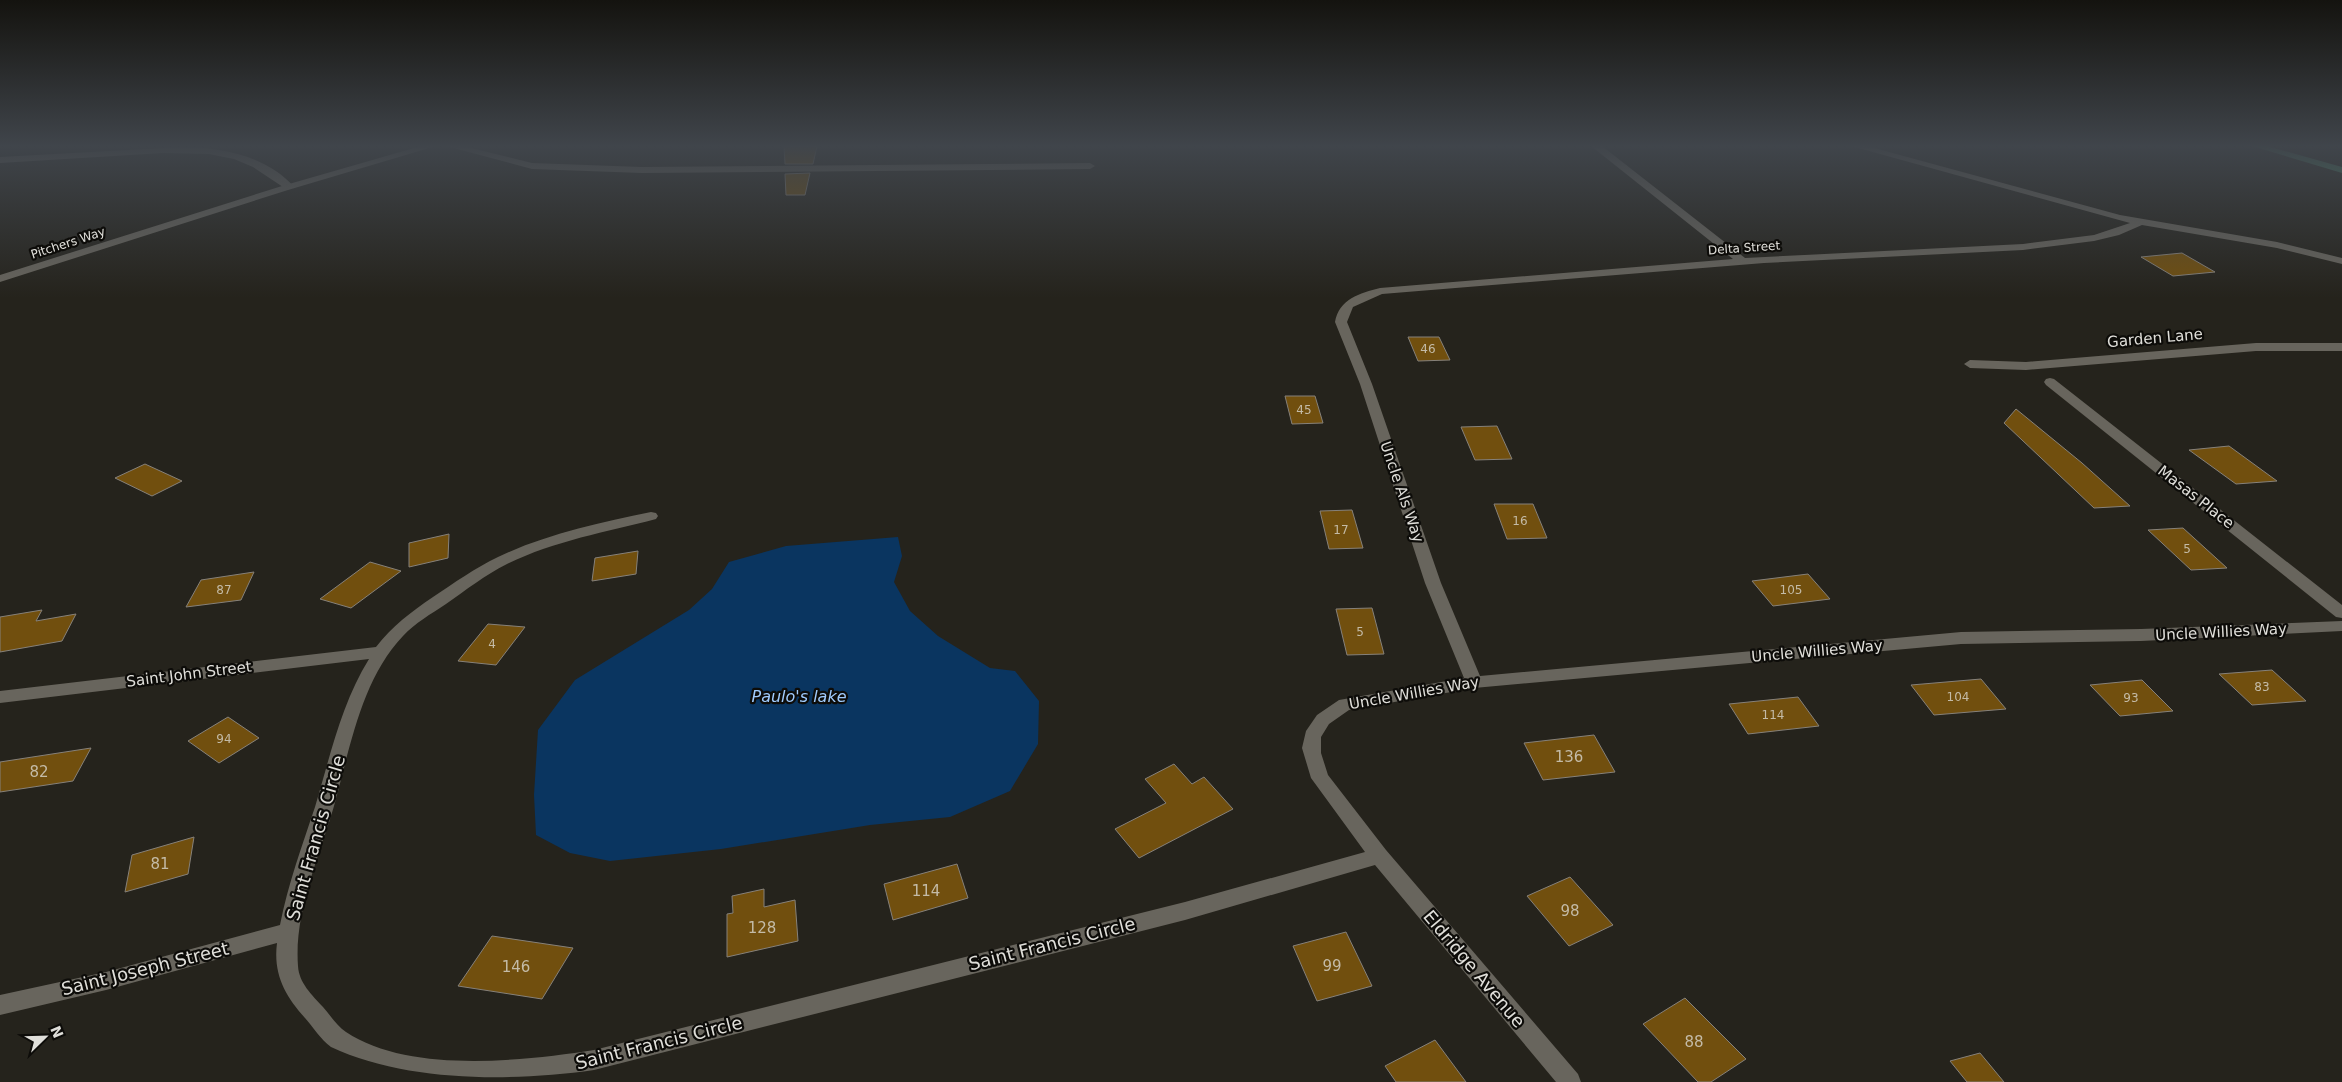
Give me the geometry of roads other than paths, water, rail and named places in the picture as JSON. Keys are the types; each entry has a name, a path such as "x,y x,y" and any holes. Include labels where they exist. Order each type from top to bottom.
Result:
{"street":[{"name":"Pitchers Way","path":"0,279 259,196"},
{"path":"1660,196 1743,262"},
{"path":"2041,196 2138,223 2252,240 2342,261"},
{"name":"Delta Street","path":"1350,302 1380,291 1743,262 2037,246 2094,238 2115,233 2138,223"},
{"name":"Uncle Als Way","path":"1350,302 1341,313 1341,322 1366,384 1433,583 1474,682"},
{"name":"Garden Lane","path":"1970,364 2026,366 2256,347 2342,347"},
{"name":"Masas Place","path":"2050,382 2342,613"},
{"name":"Saint Francis Circle","path":"651,516 592,529 510,557 468,580 428,608 398,631 379,652 348,727 296,899 286,969 307,1005 337,1038 387,1065 463,1078 498,1076 594,1060 1185,911 1379,856"},
{"name":"Uncle Willies Way","path":"1379,856 1320,778 1311,743 1319,724 1330,712 1345,704 1474,682 1961,638 2141,635 2342,626"},
{"name":"Saint John Street","path":"0,697 379,652"},
{"name":"Eldridge Avenue","path":"1379,856 1570,1082"},
{"name":"Saint Joseph Street","path":"0,1005 106,981 290,931"}],"water":[{"name":"Paulo's lake","path":"898,537 902,556 894,582 910,611 938,636 990,668 1015,671 1039,701 1038,744 1010,791 950,817 870,825 721,849 610,861 570,853 536,835 534,795 538,730 575,680 689,610 712,589 729,562 786,546"}]}
